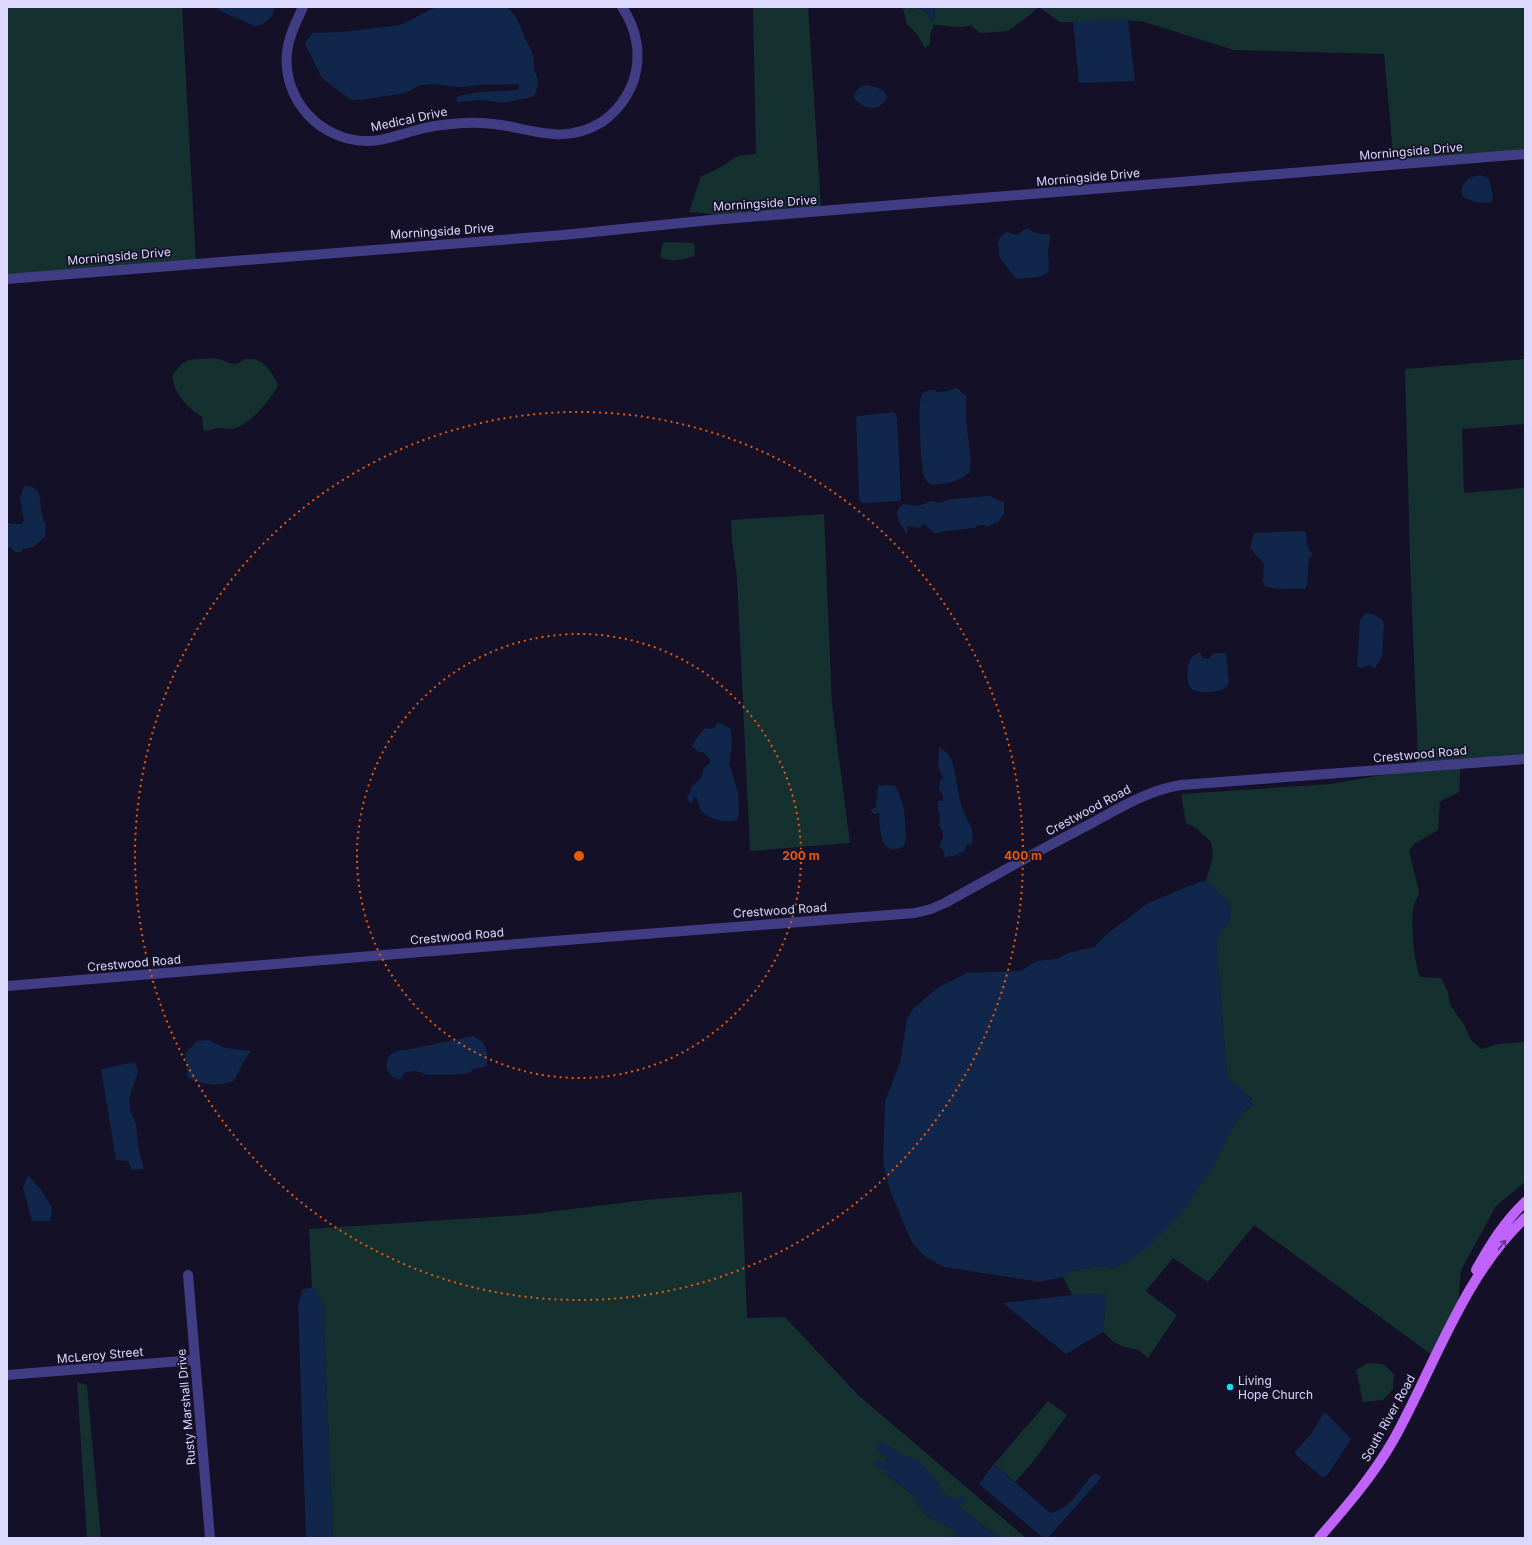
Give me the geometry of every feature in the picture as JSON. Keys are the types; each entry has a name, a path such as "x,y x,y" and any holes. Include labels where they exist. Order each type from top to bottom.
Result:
{"main road":[{"name":"South River Road","path":"1464,1300 1474,1274 1489,1246 1510,1216 1525,1202"},
{"name":"South River Road","path":"1319,1538 1362,1488 1386,1452 1476,1279 1496,1252 1525,1218"}],"street":[{"name":"Medical Drive","path":"303,7 289,39 287,53 289,82 295,97 308,116 327,130 351,140 368,141 388,139 450,123 486,123 556,135 575,133 596,125 620,105 631,87 636,71 638,55 636,36 630,20 622,7"},
{"name":"Morningside Drive","path":"7,278 563,235 711,220 1525,154"},
{"name":"Crestwood Road","path":"7,986 915,913 931,909 945,903 1024,859 1146,795 1167,787 1525,759"},
{"name":"Rusty Marshall Drive","path":"188,1275 210,1538"},
{"name":"McLeroy Street","path":"7,1375 194,1360"}],"green space":[{"path":"7,7 182,7 196,262 7,281"},
{"path":"753,7 808,7 821,207 712,217 712,214 689,212 701,176 716,170 738,156 756,154"},
{"path":"901,7 912,7 923,10 927,12 934,20 935,7 1038,7 1008,31 980,33 971,25 957,27 934,25 930,34 930,44 925,48 916,33 907,24"},
{"path":"1039,7 1525,7 1525,153 1394,164 1384,54 1234,50 1141,21 1108,20 1060,22"},
{"path":"663,243 694,243 694,256 676,260 667,260 663,258 660,256"},
{"path":"197,359 219,359 235,364 245,359 253,359 263,363 267,367 278,385 270,398 258,412 244,424 231,429 218,428 206,431 203,429 202,417 182,400 176,390 172,376 182,364"},
{"path":"1525,359 1525,424 1462,429 1464,493 1525,488 1525,757 1461,761 1459,792 1440,802 1438,830 1414,844 1409,851 1419,892 1413,908 1412,926 1415,954 1420,977 1441,978 1448,992 1450,1005 1465,1026 1470,1039 1481,1049 1498,1044 1525,1042 1525,1182 1496,1206 1461,1270 1458,1304 1432,1355 1254,1225 1208,1282 1173,1258 1146,1291 1177,1315 1148,1358 1138,1350 1124,1347 1114,1342 1103,1332 1106,1294 1072,1295 1063,1277 1068,1272 1097,1266 1114,1268 1209,1174 1233,1126 1244,1111 1249,1109 1252,1099 1227,1077 1216,938 1223,930 1231,916 1230,905 1226,899 1206,881 1213,856 1211,842 1196,828 1186,823 1181,794 1330,784 1411,770 1418,759 1410,560 1405,369"},
{"path":"824,514 832,705 850,843 750,851 737,577 732,542 731,520"},
{"path":"742,1192 747,1318 785,1317 858,1395 1026,1538 1000,1538 959,1507 954,1498 944,1495 935,1480 922,1468 890,1446 877,1452 884,1454 887,1462 885,1464 874,1460 874,1464 885,1470 887,1475 907,1490 928,1516 949,1527 955,1533 956,1538 333,1538 323,1303 312,1287 309,1229 523,1215 646,1200"},
{"path":"1368,1363 1383,1364 1394,1374 1393,1389 1383,1400 1363,1402 1356,1370"},
{"path":"77,1382 87,1385 101,1538 87,1538"},
{"path":"1048,1401 1067,1415 1033,1462 1015,1482 994,1464"}],"water":[{"path":"216,7 277,7 273,10 273,14 267,20 255,27 220,11"},
{"path":"436,7 506,7 515,15 532,53 534,69 538,81 536,93 532,97 503,103 481,100 459,102 456,101 458,96 480,92 517,90 519,87 518,84 459,87 427,84 405,93 352,100 322,78 305,42 313,33 342,32 401,25"},
{"path":"917,7 935,7 934,21 930,21 927,12"},
{"path":"1128,20 1135,81 1079,83 1073,22"},
{"path":"866,85 879,88 886,94 887,97 881,105 874,108 866,107 854,98 857,90"},
{"path":"1481,175 1489,179 1493,197 1491,202 1478,203 1463,197 1462,191 1465,182 1469,178"},
{"path":"1028,229 1033,232 1049,234 1049,269 1046,274 1034,278 1016,279 1000,258 998,243 1000,237 1007,232 1016,235 1021,233 1023,230"},
{"path":"957,388 966,396 966,420 971,462 969,473 956,481 929,484 924,476 921,448 920,409 922,395 930,390 935,390 936,392 949,391"},
{"path":"894,412 897,418 901,499 899,501 864,503 860,501 859,497 856,418 857,416"},
{"path":"24,486 31,487 36,490 39,495 43,519 46,524 45,537 33,547 23,549 21,552 16,553 11,548 7,548 7,522 12,524 21,524 24,520 20,498"},
{"path":"991,496 1004,502 1004,514 998,522 986,527 984,525 978,525 975,528 934,533 924,524 919,528 907,527 907,533 897,514 898,509 903,504 918,506 932,501 940,503 950,499"},
{"path":"1304,531 1306,533 1308,546 1312,553 1312,556 1309,558 1307,585 1305,589 1275,589 1265,586 1263,580 1264,564 1250,548 1254,533"},
{"path":"1366,613 1377,616 1384,624 1382,656 1375,668 1368,665 1362,668 1357,667 1360,620"},
{"path":"1200,652 1202,658 1209,659 1214,654 1226,653 1229,683 1222,690 1204,692 1193,690 1190,687 1187,674 1188,664 1192,657"},
{"path":"718,722 731,729 732,745 729,763 738,792 739,810 737,820 733,821 718,820 708,816 701,810 697,798 694,797 692,803 688,801 687,797 690,793 691,787 701,778 704,768 710,763 710,760 704,753 699,752 692,747 696,739 705,728 713,729"},
{"path":"939,747 948,754 951,760 962,807 972,830 972,845 966,845 965,851 953,856 943,857 945,853 939,846 943,837 943,831 939,826 940,815 938,810 938,801 943,801 943,795 939,790 940,781 943,777 938,767"},
{"path":"878,786 896,786 904,809 906,838 904,846 896,849 890,849 886,846 881,834 879,813 874,814 870,810 876,807"},
{"path":"1206,881 1226,899 1231,911 1229,921 1216,939 1227,1077 1246,1093 1254,1105 1244,1111 1233,1126 1209,1174 1178,1217 1148,1247 1126,1263 1114,1268 1097,1266 1068,1272 1063,1277 1040,1282 944,1267 924,1256 912,1243 890,1190 883,1163 885,1101 900,1063 907,1019 913,1009 940,986 967,973 1021,971 1037,961 1057,959 1068,953 1094,947 1106,935 1148,903 1199,882"},
{"path":"473,1036 478,1038 486,1048 487,1066 474,1069 467,1074 429,1075 416,1071 405,1072 400,1080 394,1078 389,1073 386,1063 388,1058 398,1051"},
{"path":"209,1040 225,1048 251,1051 234,1081 216,1085 188,1078 185,1053 197,1041"},
{"path":"135,1062 138,1071 129,1099 131,1112 136,1124 138,1147 144,1169 132,1170 128,1161 116,1160 101,1069"},
{"path":"28,1175 41,1190 52,1208 50,1221 32,1221 23,1188"},
{"path":"312,1287 323,1303 333,1538 306,1538 298,1306 302,1290"},
{"path":"1106,1294 1103,1332 1066,1354 1003,1303 1072,1295"},
{"path":"1326,1413 1351,1439 1327,1476 1322,1477 1296,1455 1295,1452 1311,1434 1323,1414"},
{"path":"883,1441 903,1455 917,1458 948,1497 966,1498 966,1502 958,1505 959,1507 1000,1538 956,1538 955,1533 949,1527 928,1516 913,1496 886,1475 885,1470 874,1464 874,1460 885,1464 887,1462 884,1454 877,1452 876,1448 879,1443"},
{"path":"994,1464 1050,1513 1063,1508 1069,1503 1093,1474 1098,1474 1101,1478 1048,1538 1041,1536 979,1484"}],"place":[{"name":"Living Hope Church","path":"1230,1387"}]}
